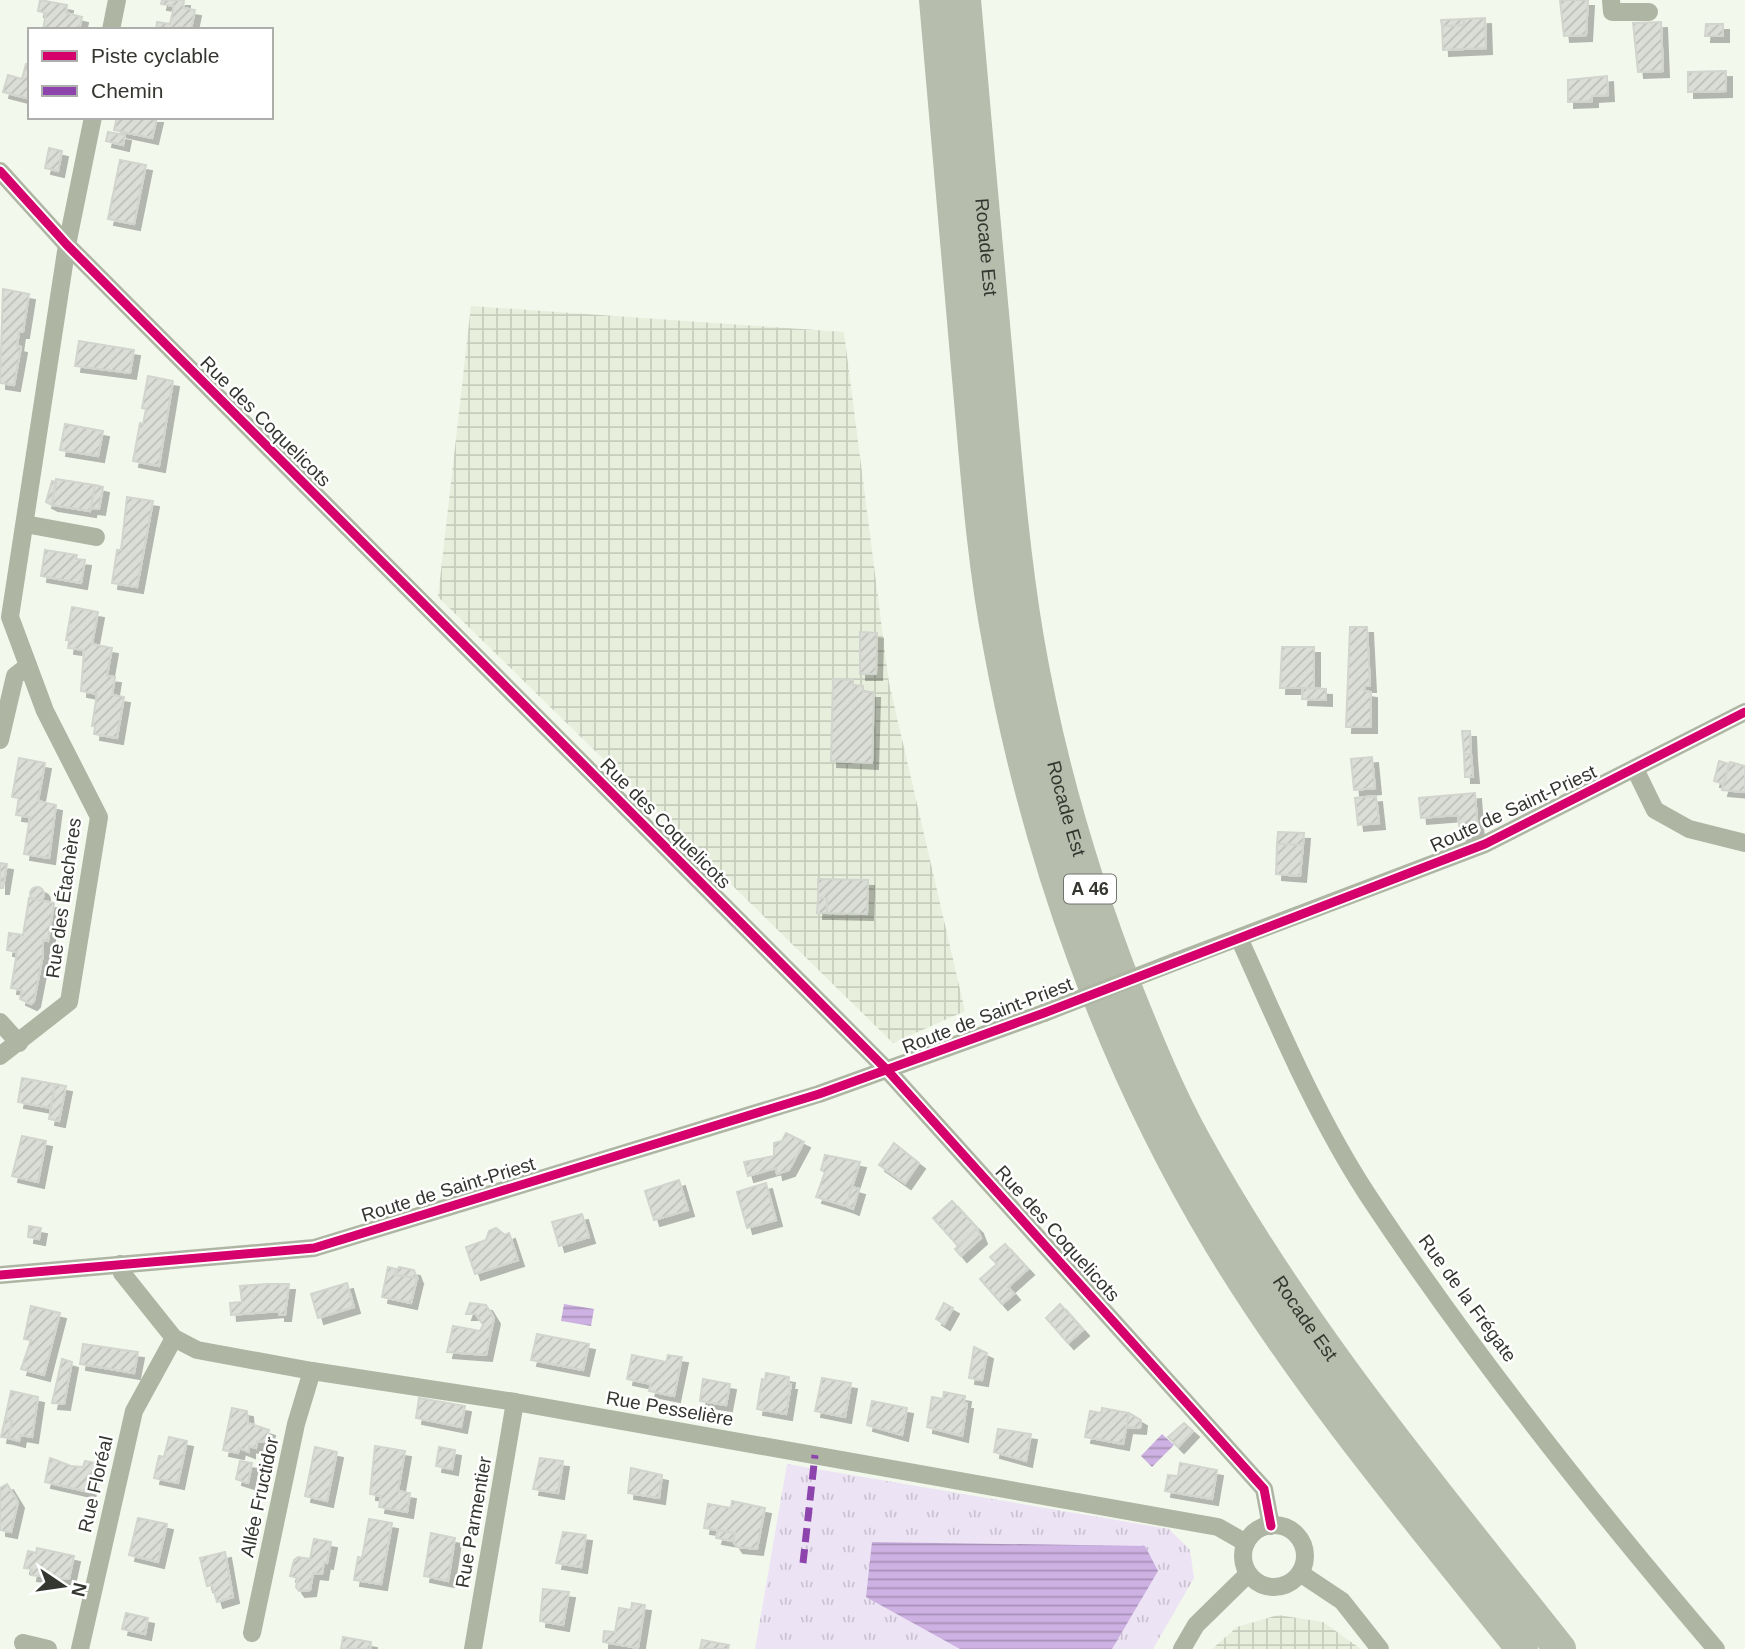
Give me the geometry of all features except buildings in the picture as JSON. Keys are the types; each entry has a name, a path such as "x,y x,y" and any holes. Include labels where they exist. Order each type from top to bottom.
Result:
{"highway":[{"name":"Rocade Est","path":"935,0 982,539 999,645 1021,753 1049,857 1076,940 1126,1062 1165,1145 1220,1244 1284,1342 1357,1442 1522,1649"},
{"name":"Rocade Est","path":"965,0 1013,534 1028,641 1048,739 1077,851 1106,936 1152,1051 1194,1139 1245,1229 1306,1322 1368,1407 1560,1649"}],"street":[{"path":"111,28 117,0"},
{"path":"1611,0 1612,12 1649,12"},
{"name":"Rue des Étachères","path":"0,1056 69,1002 99,817 45,711 10,617 68,245 93,119"},
{"name":"Rue des Coquelicots","path":"0,171 68,245 888,1071 1265,1489 1271,1526"},
{"path":"25,524 96,537"},
{"path":"0,740 15,676 28,666"},
{"name":"Route de Saint-Priest","path":"0,1275 314,1248 888,1071 1485,844 1745,712"},
{"path":"1635,769 1655,810 1674,823 1745,843"},
{"name":"Rue de la Frégate","path":"1239,938 1308,1091 1367,1192 1535,1427 1716,1649"},
{"path":"0,1022 19,1043"},
{"name":"Rue Pesselière","path":"120,1264 122,1273 174,1338 197,1349 312,1371 515,1402 1218,1527 1246,1543"},
{"name":"Rue Floréal","path":"80,1649 134,1411 174,1338"},
{"name":"Allée Fructidor","path":"251,1633 296,1424 312,1371"},
{"name":"Rue Parmentier","path":"472,1649 515,1402"},
{"path":"1271,1526 1290,1530 1297,1536 1305,1554 1300,1573 1293,1581 1275,1587 1264,1586 1248,1574 1243,1559 1246,1543 1261,1528 1271,1526"},
{"path":"1300,1573 1342,1601 1380,1649"},
{"path":"1182,1649 1196,1625 1248,1574"},
{"path":"23,1643 48,1649"}],"shaded area":[{"path":"471,306 844,332 889,683 965,1011 893,1043 438,597"},
{"path":"564,1304 594,1309 591,1326 561,1321"},
{"path":"1162,1434 1174,1445 1152,1467 1141,1456"},
{"path":"872,1542 1145,1546 1158,1571 1112,1649 960,1649 866,1597"},
{"path":"1278,1615 1323,1622 1361,1649 1212,1649 1237,1627"}],"green space":[{"path":"787,1464 1169,1529 1190,1550 1194,1578 1153,1649 755,1649"}],"marked path":[{"path":"803,1563 815,1455"}],"cycle path":[{"path":"0,171 67,245 888,1071 1264,1489 1271,1526"},
{"path":"0,1275 314,1248 819,1094 1044,1013 1485,844 1745,712"}]}
